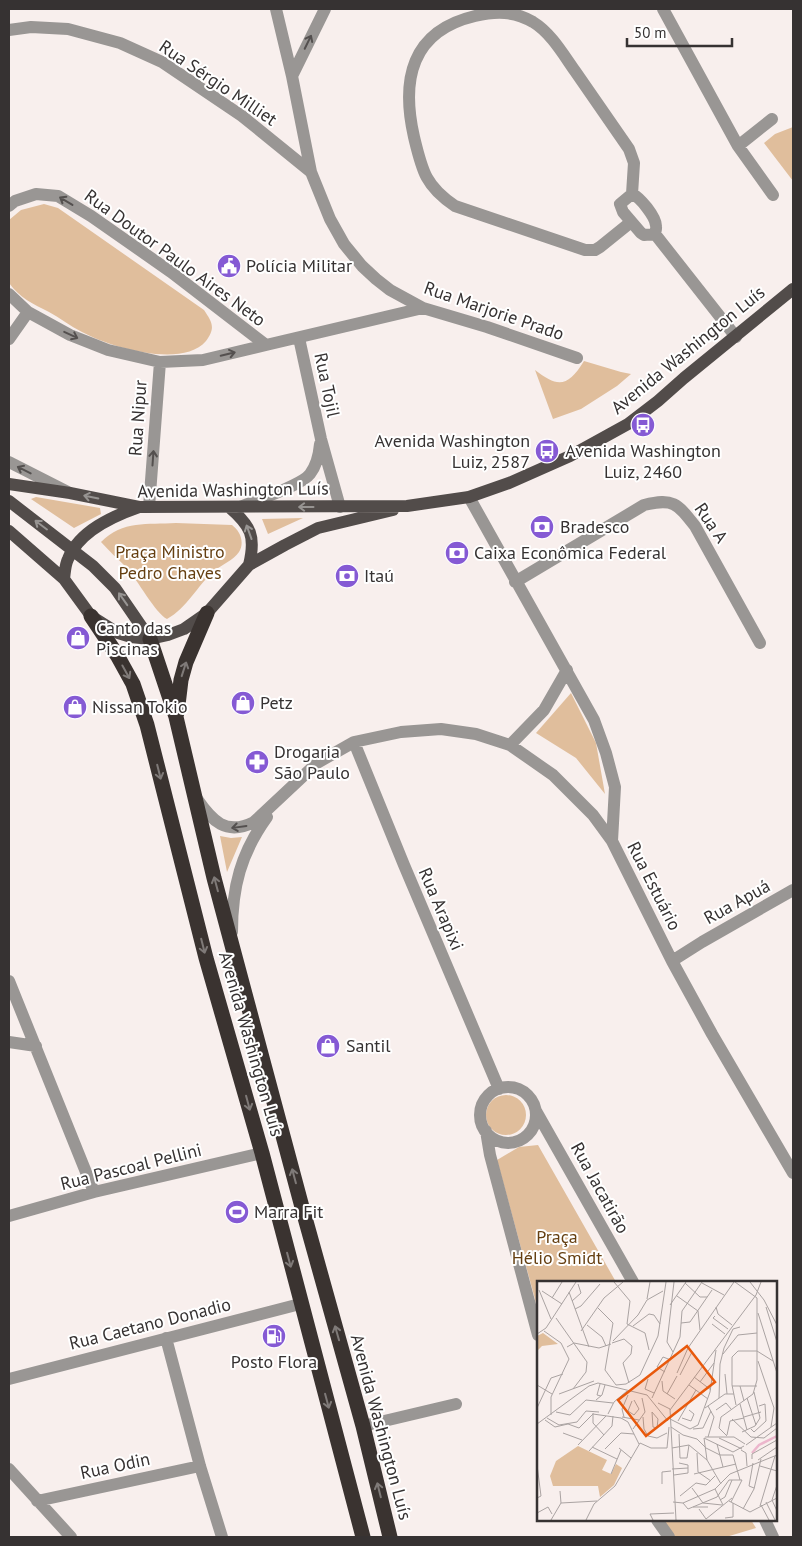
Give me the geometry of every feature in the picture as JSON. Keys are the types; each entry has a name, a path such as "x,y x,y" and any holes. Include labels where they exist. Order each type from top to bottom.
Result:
{"highway":[{"path":"176,717 181,680 186,662 207,613"},
{"name":"Avenida Washington Luís","path":"91,616 117,655 133,684 147,725 206,958 262,1153 300,1304 363,1537"},
{"name":"Avenida Washington Luís","path":"150,639 176,717 214,878 297,1190 363,1426 390,1537"}],"main road":[{"name":"Avenida Washington Luís","path":"72,550 87,534 104,522 121,513 144,507 407,506 469,497 550,465 607,437 628,424 658,402 684,378 793,289"},
{"path":"9,484 144,507"},
{"path":"9,501 93,566 115,588 150,639"},
{"name":"Avenida Washington Luís","path":"150,639 184,629 207,613 249,565 284,544 318,528 369,517 407,506"},
{"path":"235,507 249,528 252,544 249,565"},
{"name":"Avenida Washington Luís","path":"9,531 64,579 91,616"},
{"path":"64,579 66,563 72,550"},
{"path":"91,616 118,633 131,637 150,639"}],"street":[{"name":"Rua Marjorie Prado","path":"276,9 292,76 311,172 330,219 344,244 376,279 390,290 423,308 487,327 577,358"},
{"path":"292,76 325,9"},
{"path":"664,9 738,146 773,195"},
{"path":"631,222 600,247 591,251 455,206 442,197 429,183 420,163 410,119 408,97 411,72 416,57 431,38 462,19 494,12 516,14 534,22 554,40 629,149 634,164 632,194"},
{"name":"Rua Sérgio Milliet","path":"9,30 31,27 68,29 120,43 162,62 242,116 311,172"},
{"path":"738,146 772,119"},
{"name":"Rua Doutor Paulo Aires Neto","path":"9,206 15,201 36,194 58,196 91,216 171,272 266,345"},
{"path":"632,194 620,204 623,212 641,233 644,235 655,234"},
{"path":"632,194 641,200 654,219 657,226 655,234"},
{"path":"655,234 736,337"},
{"name":"Rua Doutor Paulo Aires Neto","path":"9,294 28,312 70,335 108,350 160,362 203,360 423,308"},
{"path":"9,339 28,312"},
{"name":"Rua Tojil","path":"299,338 321,440 340,507"},
{"name":"Rua Nipur","path":"144,507 160,362"},
{"name":"Rua Tojil","path":"235,507 299,483 309,476 318,457 321,440"},
{"path":"9,462 70,493"},
{"name":"Rua Estuário","path":"469,497 594,720 606,753 615,787 612,841 672,961 726,1060 792,1168"},
{"name":"Rua A","path":"515,582 644,505 667,502 682,509 694,526 760,643"},
{"path":"510,745 544,710 566,670"},
{"path":"196,798 208,814 219,824 235,828 244,827 254,822 278,801 317,763 354,742 400,732 441,729 476,734 510,745 554,775 593,815 612,841"},
{"name":"Rua Arapixi","path":"354,742 499,1089"},
{"path":"232,942 232,906 237,879 246,852 259,828 278,801"},
{"name":"Rua Apuá","path":"672,961 793,890"},
{"path":"9,981 94,1192"},
{"path":"9,1042 36,1046"},
{"path":"507,1087 522,1091 533,1102 536,1111 532,1129 526,1136 510,1142 500,1142 492,1138 482,1124 482,1107 491,1093 507,1087"},
{"name":"Rua Jacatirão","path":"536,1111 631,1281"},
{"path":"486,1131 490,1155 537,1331"},
{"name":"Rua Pascoal Pellini","path":"9,1216 94,1192 262,1153"},
{"name":"Rua Caetano Donadio","path":"9,1379 300,1304"},
{"path":"166,1338 200,1466 222,1537"},
{"path":"363,1426 456,1404"},
{"name":"Rua Odin","path":"37,1501 200,1466"},
{"path":"9,1469 71,1537"},
{"path":"658,1521 669,1537"},
{"path":"765,1521 773,1537"}],"green space":[{"path":"793,127 793,181 764,143 775,134"},
{"path":"44,204 58,208 204,310 212,325 211,332 206,341 195,349 180,354 146,353 127,349 94,338 22,297 9,283 9,220 21,210"},
{"path":"584,361 631,374 617,386 581,409 553,419 535,370 550,380 562,382 573,376"},
{"path":"36,497 100,508 101,514 74,528 31,499"},
{"name":"Praça Ministro Pedro Chaves","path":"303,518 268,534 262,519"},
{"name":"Praça Ministro Pedro Chaves","path":"145,524 232,525 237,530 242,544 237,555 214,571 186,603 167,619 152,604 126,567 101,542 109,535 127,527"},
{"path":"571,693 596,743 605,794 576,758 536,733"},
{"path":"220,836 242,837 227,872"},
{"path":"510,1095 517,1098 523,1104 526,1115 525,1123 517,1132 510,1135 502,1135 495,1132 487,1123 486,1111 489,1104 498,1096"},
{"name":"Praça Hélio Smidt","path":"538,1145 615,1281 537,1281 537,1306 497,1160 519,1147"},
{"path":"664,1521 752,1521 756,1528 726,1537 675,1537"}],"place":[{"name":"Polícia Militar","path":"229,266"},
{"name":"Avenida Washington Luiz, 2460","path":"643,425"},
{"name":"Avenida Washington Luiz, 2587","path":"547,451"},
{"name":"Bradesco","path":"542,527"},
{"name":"Caixa Econômica Federal","path":"457,553"},
{"name":"Itaú","path":"347,576"},
{"name":"Canto das Piscinas","path":"78,638"},
{"name":"Petz","path":"243,703"},
{"name":"Nissan Tokio","path":"75,707"},
{"name":"Drogaria São Paulo","path":"257,762"},
{"name":"Santil","path":"328,1046"},
{"name":"Marra Fit","path":"237,1212"},
{"name":"Posto Flora","path":"274,1336"}]}
